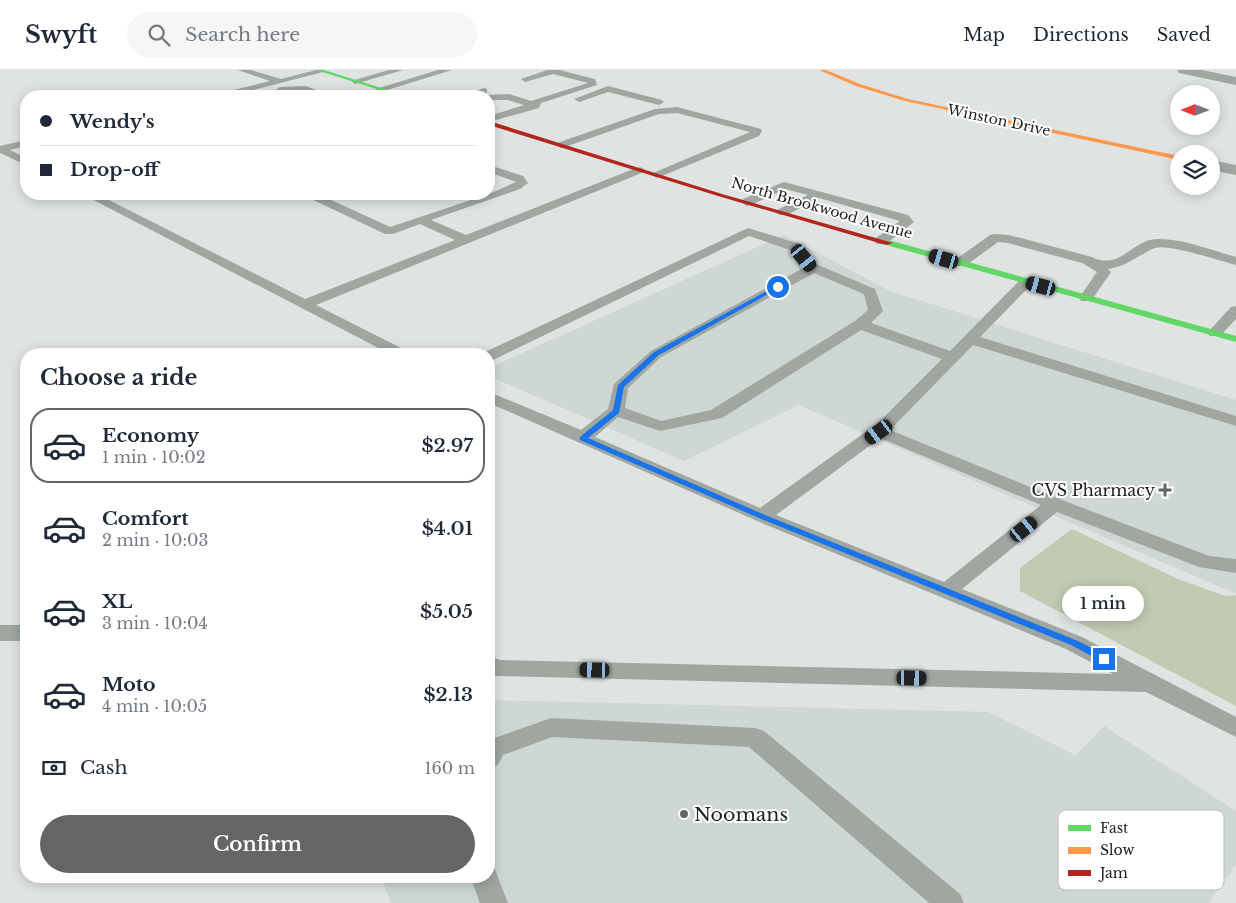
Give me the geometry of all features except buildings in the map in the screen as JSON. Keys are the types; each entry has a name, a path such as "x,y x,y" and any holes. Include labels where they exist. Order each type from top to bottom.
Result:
{"street":[{"name":"Winston Drive","path":"822,70 868,89 920,104 1170,156"},
{"path":"1183,70 1236,81"},
{"path":"321,71 384,90"},
{"name":"North Brookwood Avenue","path":"495,123 747,202 960,264 1236,339"},
{"path":"1220,167 1236,170"}],"lane":[{"path":"242,70 281,82"},
{"path":"355,81 399,70"},
{"path":"381,89 448,70"},
{"path":"246,90 321,71"},
{"path":"495,119 538,102 592,85 592,81 553,71 525,79"},
{"path":"495,96 509,97 531,106 549,108 608,89 659,102"},
{"path":"280,90 309,90"},
{"path":"561,145 668,109 757,131 755,134 657,175"},
{"path":"0,149 20,144"},
{"path":"0,149 20,159"},
{"path":"495,170 519,178 522,183 495,194"},
{"path":"305,304 640,170"},
{"path":"747,202 784,185 904,218 908,222 881,241"},
{"path":"783,212 818,195"},
{"path":"100,200 390,348"},
{"path":"322,200 389,231 478,200"},
{"path":"420,220 464,240"},
{"path":"495,353 748,232 795,247 812,268 870,292 876,311 860,324 716,414 660,426 616,411"},
{"path":"960,264 995,238 1009,239 1087,260 1099,266 1104,272 1086,298"},
{"path":"1099,266 1119,262 1155,243 1175,245 1236,261"},
{"path":"582,438 616,411 620,387 656,354 812,268"},
{"path":"762,516 879,432 1026,282"},
{"path":"1215,333 1236,310"},
{"path":"860,324 952,357"},
{"path":"970,339 1236,421"},
{"path":"495,400 762,516 1074,643 1236,728"},
{"path":"879,432 1055,504 1206,562 1236,566"},
{"path":"946,591 1055,504"},
{"path":"0,634 20,634"},
{"path":"495,667 1150,683"},
{"path":"495,748 551,727 755,738 950,903"},
{"path":"487,883 494,903"}],"shaded area":[{"path":"784,235 890,291 1236,400 1236,594 799,405 684,461 495,379 495,365"},
{"path":"495,700 988,712 1076,755 1104,726 1236,811 1236,864 1224,881 1224,810 1058,810 1058,890 1218,890 1209,903 391,903 384,883 495,883"}],"green space":[{"path":"1072,529 1178,579 1225,596 1236,595 1236,706 1020,591 1020,568"}],"traffic: fast":[{"path":"319,70 384,90"},
{"path":"889,243 1236,339"}],"traffic: slow":[{"path":"822,70 858,85 907,100 1170,156"}],"traffic: jam":[{"path":"495,125 720,195 889,243"}],"place":[{"name":"CVS Pharmacy","path":"1165,490"},
{"name":"Noomans","path":"684,814"}],"route":[{"path":"778,287 656,354 620,387 616,411 582,438 762,516 1074,643 1104,659"}]}
